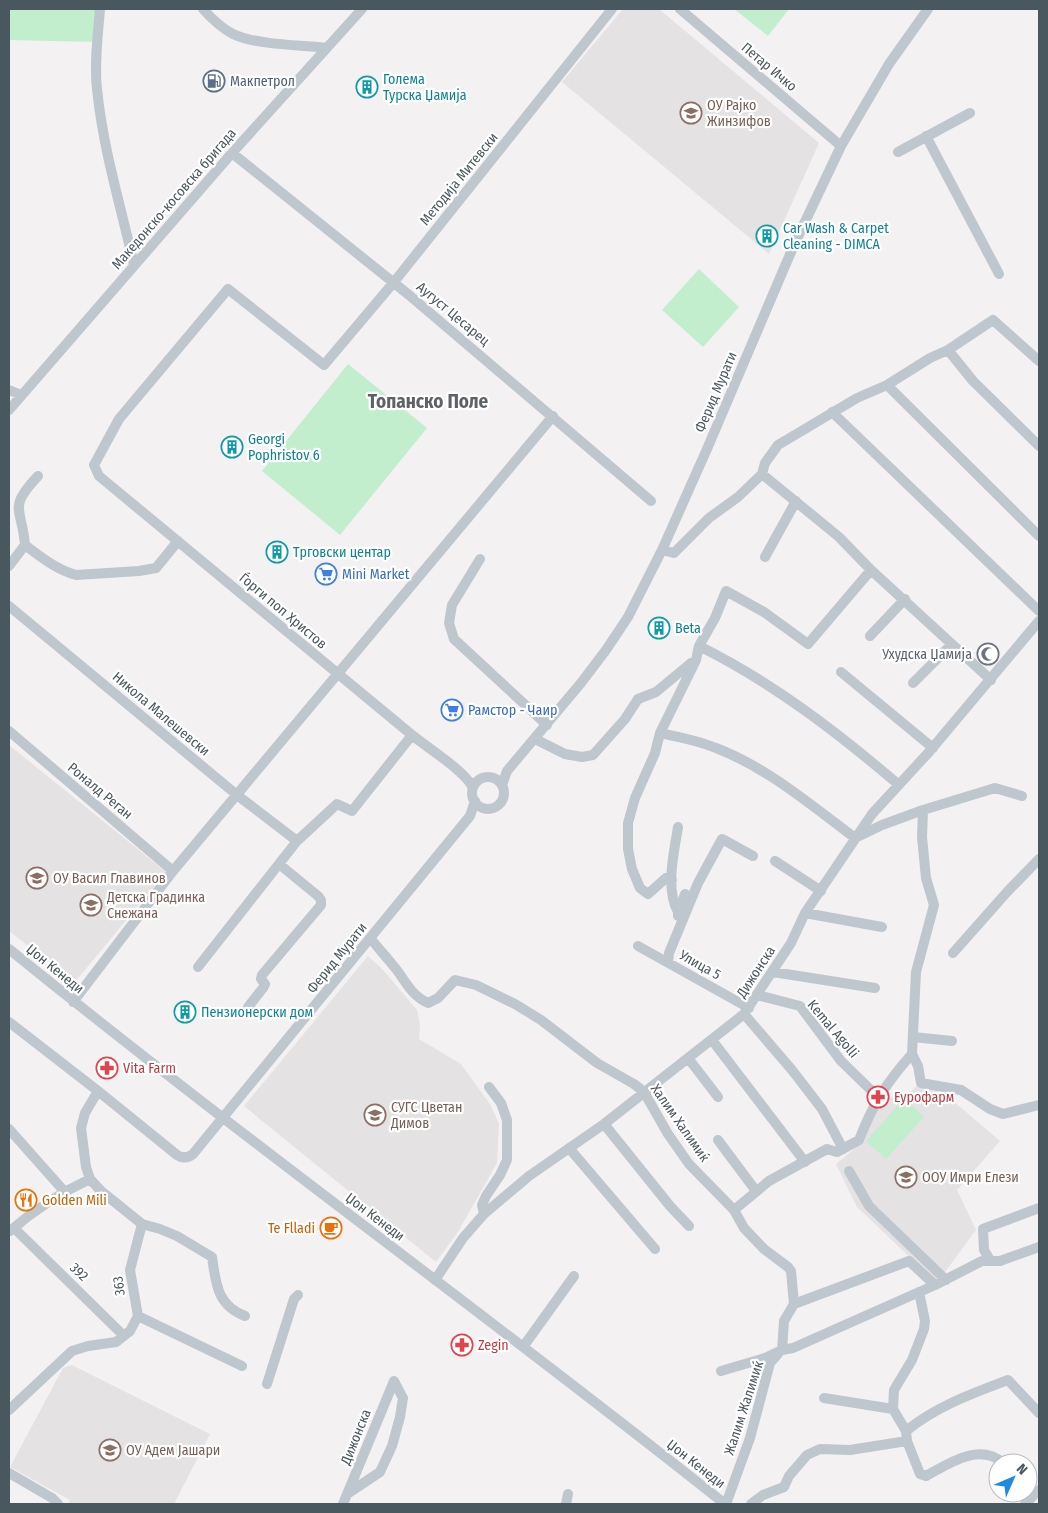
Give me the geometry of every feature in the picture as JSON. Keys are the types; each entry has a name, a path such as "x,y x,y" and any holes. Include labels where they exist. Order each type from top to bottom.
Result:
{"street":[{"path":"100,9 96,87 102,131 134,265"},
{"path":"203,9 217,24 234,35 266,43 327,48"},
{"name":"Македонско-косовска бригада","path":"9,410 232,153 362,9"},
{"name":"Методија Митевски","path":"94,465 119,418 228,289 324,365 394,282 612,9"},
{"name":"Ферид Мурати","path":"493,776 499,776 507,771 547,725 612,642 628,617 662,550 794,244 841,146 889,64 928,9"},
{"name":"Петар Ичко","path":"684,10 841,146"},
{"path":"898,152 970,113"},
{"path":"926,136 999,274"},
{"name":"Аугуст Цесарец","path":"232,153 394,282 651,501"},
{"path":"662,550 674,553 710,518 738,497 762,474 765,463 778,445 857,398 887,385 930,358 948,350 993,320 1039,361"},
{"path":"948,350 973,381 1039,446"},
{"path":"887,385 1039,536"},
{"path":"9,390 21,395"},
{"path":"832,412 1039,611"},
{"path":"73,1002 174,871 553,416"},
{"name":"Ѓорги поп Христов","path":"94,465 99,476 412,735 460,773 475,782"},
{"path":"762,474 839,537 871,570 905,599 991,680"},
{"path":"9,566 25,545 18,503 22,494 38,476"},
{"path":"765,557 796,501"},
{"path":"25,545 55,567 66,573 76,575 139,571 156,568 178,541"},
{"path":"480,559 452,605 449,623 454,639 547,725"},
{"path":"672,880 666,878 648,894 640,888 632,869 628,849 628,823 635,798 655,753 660,733 696,660 699,646 715,618 726,591 764,612 808,644 871,570"},
{"path":"870,636 905,599"},
{"name":"Никола Малешевски","path":"9,606 237,795 297,841"},
{"name":"Дижонска","path":"435,1280 463,1238 484,1214 528,1176 604,1124 712,1040 746,1011 791,943 805,914 872,814 933,748 1039,621"},
{"path":"913,683 952,644"},
{"path":"699,646 728,660 776,690 829,728 899,785"},
{"path":"535,739 566,754 582,757 593,754 625,720 638,699 656,692 696,660"},
{"path":"841,672 933,748"},
{"name":"Роналд Реган","path":"9,731 174,871"},
{"path":"660,733 714,747 744,760 788,787 855,838 882,825 923,810 995,788 1022,796"},
{"path":"198,967 297,841 337,804 352,811 412,735"},
{"name":"Ферид Мурати","path":"502,785 507,771"},
{"path":"488,776 493,776 502,785 505,792 501,803 497,807 484,809 474,801 471,792 475,782 488,776"},
{"name":"Ферид Мурати","path":"98,1090 181,1158 189,1157 193,1154 470,816 474,801"},
{"name":"Ферид Мурати","path":"470,816 484,809"},
{"path":"923,810 922,837 926,878 934,905 916,972 912,1054 918,1066 921,1082 961,1090 990,1109 1002,1114 1039,1106"},
{"path":"678,827 673,855 672,880 673,902 678,912"},
{"path":"668,962 669,953 698,883 722,839 753,856"},
{"path":"953,953 1039,858"},
{"path":"775,861 821,891"},
{"path":"248,1008 264,988 265,984 261,979 262,975 321,905 318,896 279,864"},
{"path":"678,930 678,912 685,894"},
{"path":"805,914 882,927"},
{"name":"Халим Халимиќ","path":"371,939 398,971 408,988 422,1000 428,1003 438,998 455,980 476,985 515,1004 541,1020 597,1063 634,1084 644,1092 688,1164 734,1210 750,1235 791,1271 794,1304"},
{"name":"Улица 5","path":"638,946 668,962 746,1011 822,1109 843,1161"},
{"name":"Џон Кенеди","path":"9,949 73,1002 726,1504"},
{"path":"773,972 876,988"},
{"name":"Kemal Agolli","path":"757,995 800,1006 841,1062 878,1097"},
{"path":"9,1022 98,1090 85,1113 81,1128 86,1167 90,1179 101,1191 142,1224 177,1236 212,1257 219,1294 234,1311 245,1316"},
{"path":"913,1037 952,1041"},
{"path":"712,1040 805,1162"},
{"path":"734,1210 770,1181 828,1148 840,1150 859,1140 878,1097 892,1076 912,1054"},
{"path":"688,1058 718,1097"},
{"path":"484,1214 482,1206 486,1196 500,1176 507,1160 507,1120 501,1103 489,1087"},
{"path":"604,1124 670,1206 689,1226"},
{"path":"9,1129 64,1191"},
{"path":"718,1140 756,1192"},
{"path":"569,1148 655,1249"},
{"path":"849,1171 869,1206 946,1280"},
{"path":"11,1230 64,1191 90,1179"},
{"path":"990,1260 984,1250 983,1229 1039,1208"},
{"name":"363","path":"138,1316 130,1270 142,1224"},
{"name":"392","path":"11,1230 124,1336"},
{"path":"721,1371 792,1348 946,1280 982,1261 1000,1261 1039,1246"},
{"path":"782,1350 784,1321 794,1304 909,1261 935,1285"},
{"path":"523,1347 574,1276"},
{"path":"919,1292 926,1321 912,1360 894,1390 893,1409 907,1436 920,1474 926,1476 955,1460 970,1455 988,1455"},
{"path":"267,1384 294,1299 298,1295"},
{"path":"9,1410 72,1351 88,1346 116,1342 133,1326 138,1316 242,1366"},
{"name":"Жалим Жалимиќ","path":"726,1504 750,1438 770,1363 782,1350"},
{"path":"751,1504 762,1496 784,1487 789,1476 807,1455 820,1449 850,1450 907,1436 924,1417 953,1402 1008,1380 1039,1413"},
{"name":"Дижонска","path":"394,1381 403,1398 392,1446 380,1472 345,1499 394,1381"},
{"path":"824,1398 893,1409"},
{"path":"9,1473 52,1498 58,1504"}],"shaded area":[{"name":"ОУ Рајко Жинзифов","path":"623,9 659,9 819,143 769,254 562,82"},
{"path":"9,745 166,872 75,982 9,931"},
{"name":"СУГС Цветан Димов","path":"368,956 384,971 417,1010 420,1024 419,1039 461,1064 490,1104 499,1124 497,1163 458,1232 436,1262 244,1106"},
{"name":"ООУ Имри Елези","path":"918,1084 933,1087 951,1099 1000,1141 957,1190 976,1230 937,1283 857,1207 836,1164 864,1141 880,1099 909,1094"},
{"name":"ОУ Адем Јашари","path":"72,1365 210,1434 174,1504 68,1504 70,1500 10,1467 63,1368"}],"green space":[{"path":"9,9 100,9 97,42 9,40"},
{"path":"734,9 789,9 768,36"},
{"path":"699,269 739,307 703,347 662,310"},
{"path":"348,364 427,428 340,535 262,471"},
{"path":"904,1098 924,1117 886,1159 866,1141"}],"place":[{"name":"Макпетрол","path":"214,81"},
{"name":"Голема Турска Џамија","path":"367,87"},
{"name":"ОУ Рајко Жинзифов","path":"691,113"},
{"name":"Car Wash & Carpet Cleaning - DIMCA","path":"767,236"},
{"name":"Georgi Pophristov 6","path":"232,447"},
{"name":"Трговски центар","path":"277,552"},
{"name":"Mini Market","path":"326,574"},
{"name":"Beta","path":"659,628"},
{"name":"Ухудска Џамија","path":"988,654"},
{"name":"Рамстор - Чаир","path":"452,710"},
{"name":"ОУ Васил Главинов","path":"37,878"},
{"name":"Детска Градинка Снежана","path":"91,905"},
{"name":"Пензионерски дом","path":"185,1012"},
{"name":"Vita Farm","path":"107,1068"},
{"name":"Еурофарм","path":"878,1097"},
{"name":"СУГС Цветан Димов","path":"375,1115"},
{"name":"ООУ Имри Елези","path":"906,1177"},
{"name":"Golden Mili","path":"26,1200"},
{"name":"Te Flladi","path":"331,1228"},
{"name":"Zegin","path":"462,1345"},
{"name":"ОУ Адем Јашари","path":"110,1450"}],"district":[{"name":"Топанско Поле","path":"428,401"}]}
